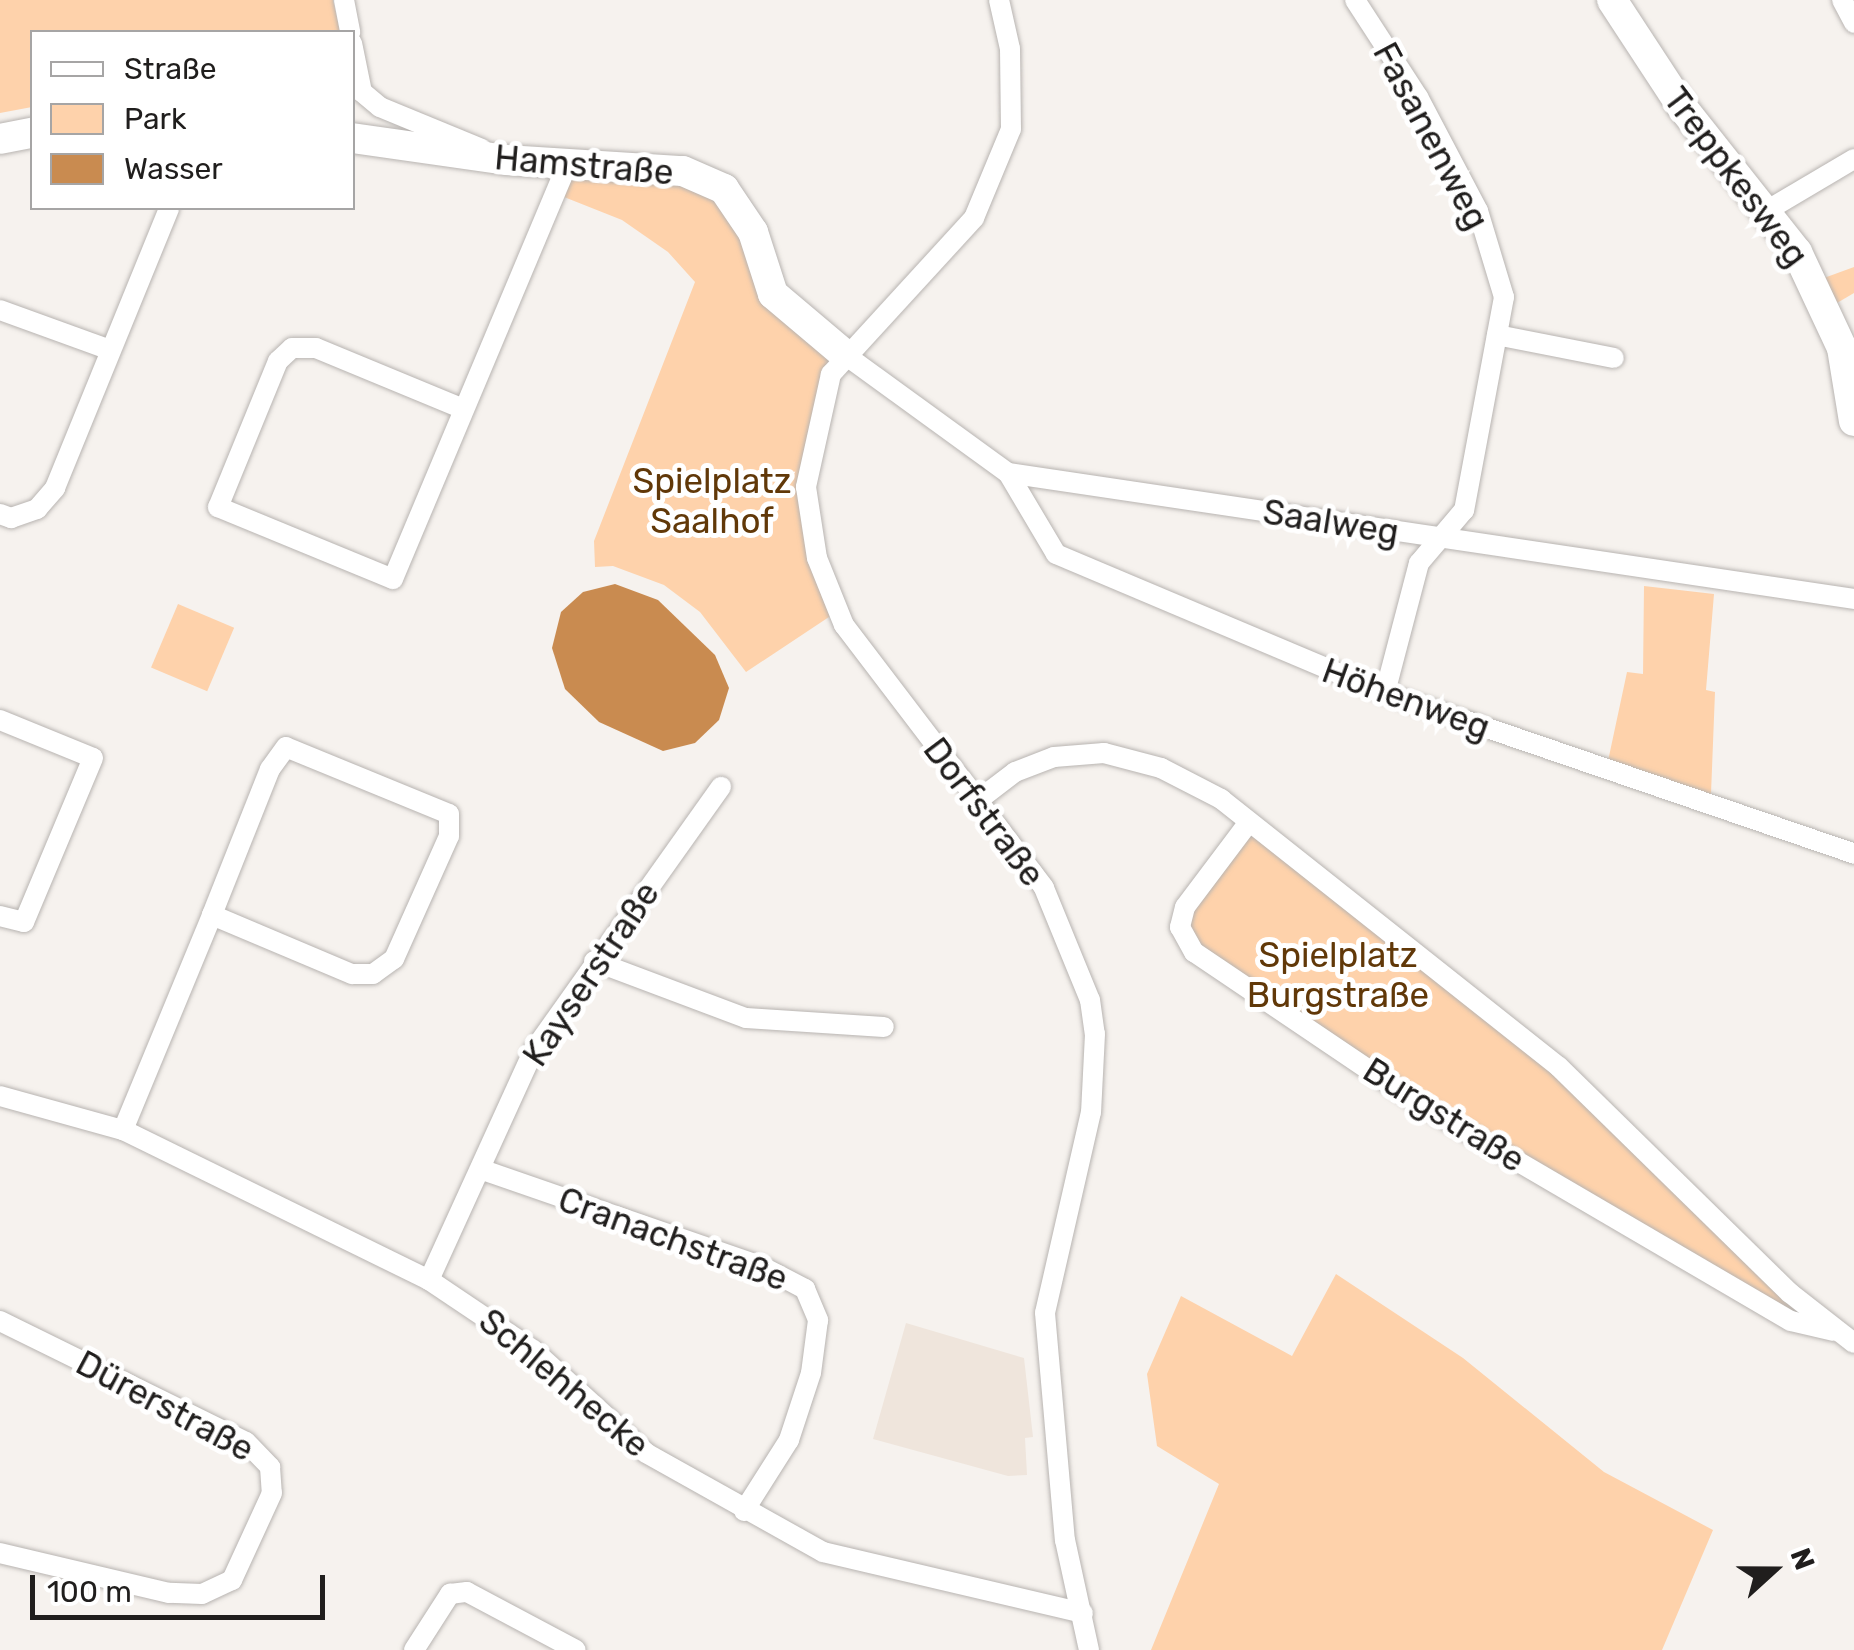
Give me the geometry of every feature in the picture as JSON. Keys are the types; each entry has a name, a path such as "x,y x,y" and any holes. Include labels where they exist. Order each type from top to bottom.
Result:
{"street":[{"path":"344,0 350,30"},
{"path":"844,354 974,218 1011,129 1010,48 999,0"},
{"name":"Fasanenweg","path":"1355,0 1418,97 1478,212 1504,297 1464,510 1419,562 1385,693"},
{"name":"Treppkesweg","path":"1612,0 1682,107 1797,252 1849,364 1854,421"},
{"path":"1842,0 1854,23"},
{"path":"355,58 362,92 380,107 506,160"},
{"path":"0,139 30,132"},
{"name":"Hamstraße","path":"355,138 506,160 683,172 724,189 753,232 773,294 844,354"},
{"path":"1766,210 1854,159"},
{"path":"461,408 316,348 292,348 278,361 218,507 394,578 461,408 566,165"},
{"path":"0,514 11,518 37,509 55,488 108,348 168,210"},
{"path":"0,310 108,348"},
{"path":"1497,335 1614,358"},
{"name":"Saalweg","path":"844,354 1008,473 1854,599"},
{"name":"Dorfstraße","path":"844,354 815,424 806,487 817,558 844,625 1044,888 1078,966 1096,1034 1091,1112 1045,1313 1065,1540 1089,1650"},
{"name":"Höhenweg","path":"1008,473 1056,554 1385,693 1854,854"},
{"path":"0,720 93,758 24,922 0,916"},
{"path":"123,1130 270,769 286,747 448,814 450,836 394,959 373,974 352,974 212,915"},
{"name":"Burgstraße","path":"977,800 1015,772 1054,758 1104,753 1162,768 1249,822 1559,1068 1790,1293 1848,1338"},
{"name":"Kayserstraße","path":"429,1280 483,1170 534,1050 721,787"},
{"name":"Burgstraße","path":"1249,822 1185,907 1180,926 1194,952 1416,1102 1791,1320 1848,1338"},
{"path":"594,961 746,1018 884,1027"},
{"name":"Schlehhecke","path":"0,1096 123,1130 429,1280 533,1350 605,1422 646,1453 823,1552 1083,1613"},
{"name":"Cranachstraße","path":"483,1170 761,1266 805,1289 818,1320 811,1373 789,1440 744,1511"},
{"name":"Dürerstraße","path":"0,1321 246,1442 270,1468 272,1493 232,1580 202,1594 169,1593 0,1553"},
{"path":"414,1650 450,1594 467,1592 576,1650"}],"shaded area":[{"path":"906,1323 1024,1358 1033,1437 1025,1438 1027,1475 1008,1476 873,1439"}],"green space":[{"path":"0,0 333,0 340,30 30,30 30,107 0,113"},
{"name":"Spielplatz Saalhof","path":"567,165 724,189 773,294 844,354 806,487 838,611 746,672 700,612 664,585 613,566 595,567 594,541 695,282 668,252 622,220 559,195"},
{"path":"1854,267 1854,293 1825,310 1813,282"},
{"path":"1644,586 1714,594 1706,690 1715,692 1711,794 1608,761 1627,672 1643,674"},
{"path":"178,604 234,628 207,691 151,668"},
{"name":"Spielplatz Burgstraße","path":"1249,822 1559,1067 1841,1333 1791,1321 1593,1204 1194,952 1185,907"},
{"path":"1336,1274 1463,1358 1604,1472 1713,1530 1662,1650 1151,1650 1219,1484 1157,1446 1147,1374 1181,1296 1292,1356"}],"water":[{"path":"615,584 658,600 715,655 729,688 719,720 695,743 663,751 599,722 565,689 552,648 561,612 583,592"}]}
